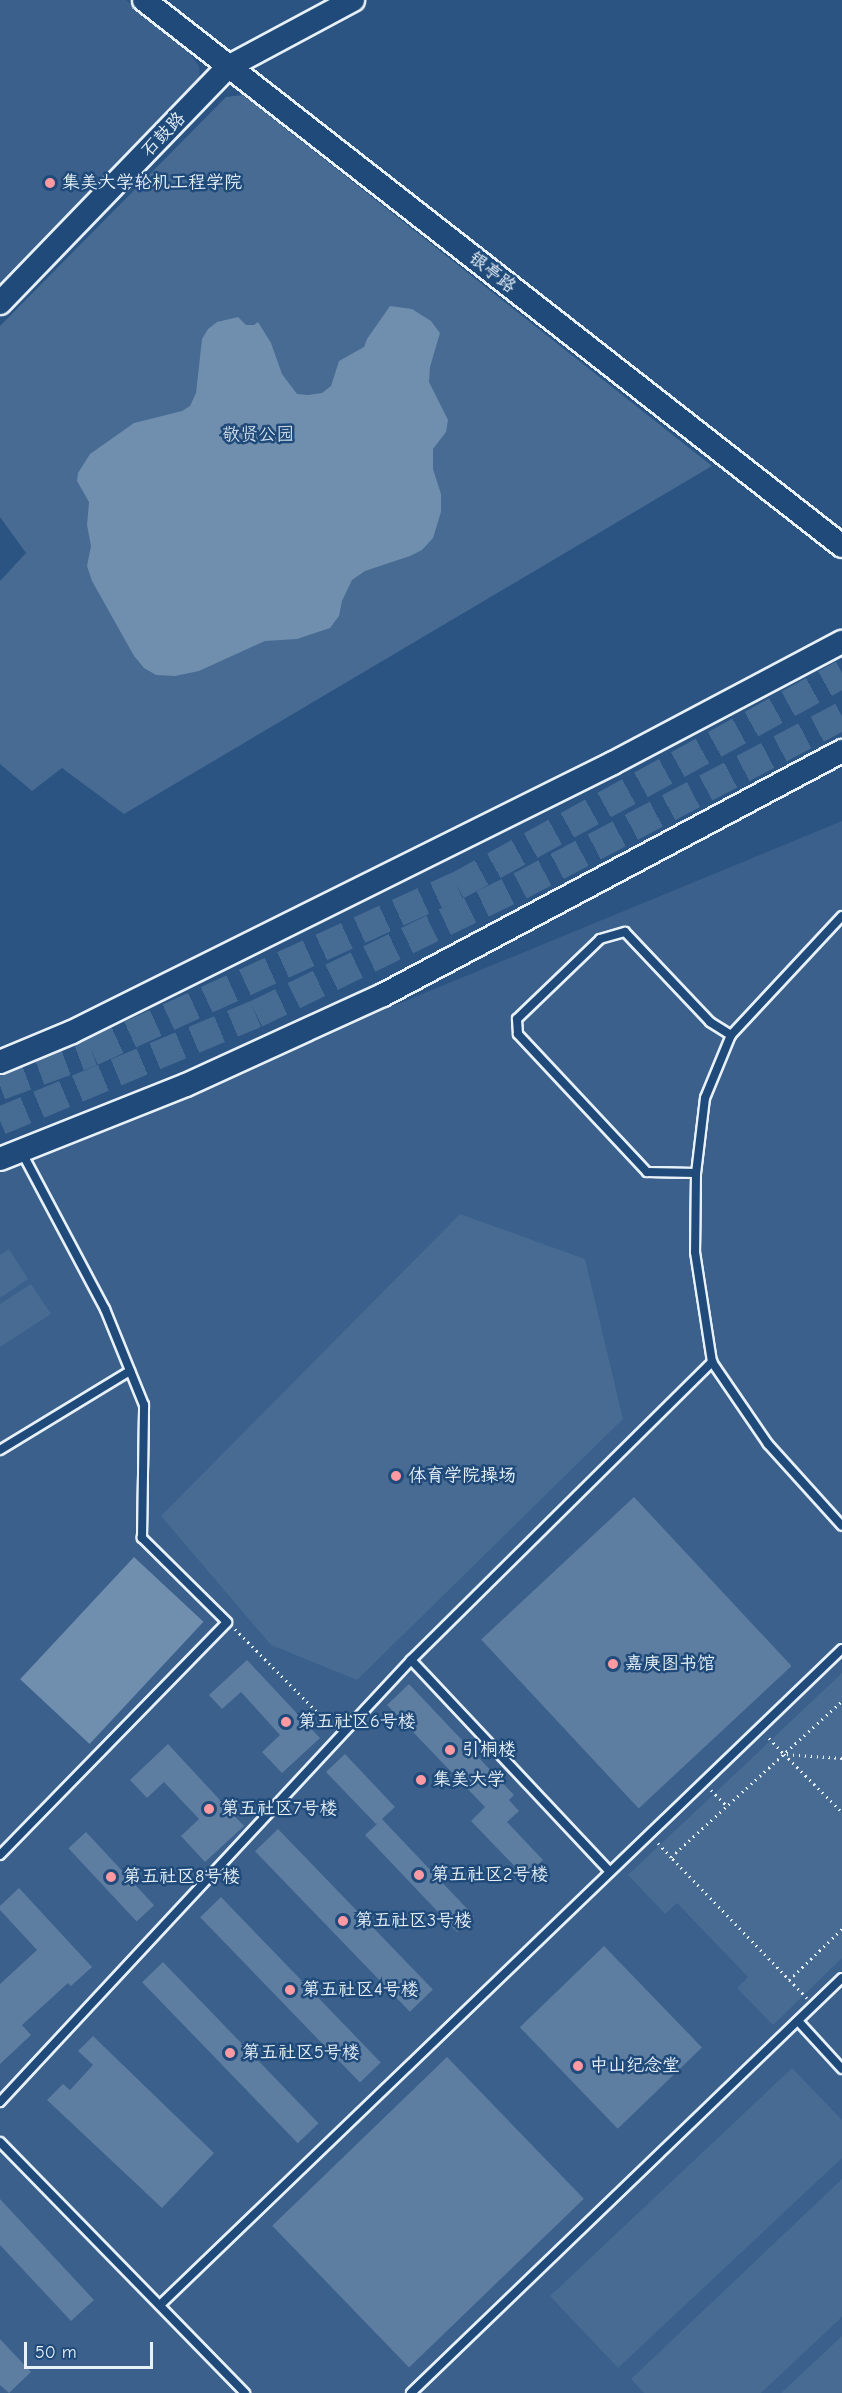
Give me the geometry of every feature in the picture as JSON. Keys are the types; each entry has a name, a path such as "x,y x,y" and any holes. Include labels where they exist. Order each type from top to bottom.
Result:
{"main road":[{"name":"银亭路","path":"144,0 842,546"},
{"name":"石鼓路","path":"0,303 228,67 353,0"},
{"path":"0,1062 72,1032 603,768 842,642"},
{"path":"10,1155 186,1085 383,995 842,751"}],"lane":[{"path":"842,916 731,1035 705,1098 696,1173 695,1252 712,1362 768,1444 842,1526"},
{"path":"696,1173 647,1172 518,1035 517,1019 600,939 625,932 710,1023 731,1035"},
{"path":"0,1855 227,1622 142,1538 144,1406 105,1309 10,1155"},
{"path":"0,2102 411,1660 712,1362"},
{"path":"0,1450 130,1371"},
{"path":"160,2305 842,1649"},
{"path":"411,1660 609,1871"},
{"path":"411,2393 842,1978"},
{"path":"798,2021 842,2069"},
{"path":"0,2142 245,2393"}],"path":[{"path":"243,1637 341,1736"},
{"path":"671,1857 842,1701"},
{"path":"759,1728 842,1812"},
{"path":"784,1754 842,1758"},
{"path":"703,1782 727,1806"},
{"path":"649,1834 814,2005"},
{"path":"789,1980 842,1929"}],"shaded area":[{"name":"集美大学轮机工程学院","path":"0,0 126,0 187,50 199,66 200,82 0,284"},
{"path":"390,306 412,309 431,321 440,333 430,367 429,382 448,420 446,432 433,449 433,469 441,494 441,512 433,538 422,550 365,571 352,580 342,601 339,616 330,628 297,639 265,641 199,671 175,676 156,675 144,668 134,656 92,581 87,566 91,546 87,525 89,502 77,481 78,473 90,454 134,423 182,411 190,406 196,393 202,339 208,329 217,322 238,317 246,325 254,325 258,322 271,343 282,374 297,394 308,395 322,393 331,386 339,361 364,347"},
{"name":"集美大学","path":"842,821 842,2393 0,2393 0,1168"},
{"path":"134,1557 203,1622 90,1744 20,1679"}],"green space":[{"name":"敬贤公园","path":"243,95 712,466 124,814 62,768 32,791 0,764 0,581 26,553 0,517 0,326 226,97"},
{"path":"460,1214 585,1259 623,1419 357,1680 271,1645 161,1516"},
{"path":"9,1249 28,1279 0,1298 0,1255"},
{"path":"31,1284 51,1314 0,1347 0,1304"},
{"path":"842,1673 842,1958 773,2025 737,1988 748,1977 677,1903 665,1914 628,1875"},
{"path":"792,2068 842,2120 842,2158 618,2368 550,2296"},
{"path":"842,2179 842,2317 761,2393 644,2393 631,2379"},
{"path":"842,2336 842,2393 781,2393"}],"building":[{"path":"634,1497 792,1666 639,1808 481,1640"},
{"name":"第五社区6号楼","path":"247,1660 320,1738 282,1773 262,1752 280,1735 241,1692 222,1709 209,1695"},
{"name":"引桐楼","path":"409,1684 514,1795 509,1800 519,1811 507,1822 543,1860 525,1877 471,1821 485,1807 387,1705"},
{"name":"第五社区7号楼","path":"168,1744 244,1826 205,1862 181,1836 199,1819 164,1782 147,1798 130,1780"},
{"name":"第五社区2号楼","path":"345,1754 395,1807 382,1819 474,1916 457,1932 365,1835 378,1823 376,1824 326,1772"},
{"name":"第五社区3号楼","path":"278,1829 433,1989 410,2012 255,1851"},
{"name":"第五社区8号楼","path":"86,1832 154,1905 137,1922 68,1848"},
{"path":"19,1888 92,1967 71,1986 68,1983 22,2025 31,2035 0,2064 0,1984 37,1950 0,1910 0,1906"},
{"name":"第五社区4号楼","path":"221,1897 381,2062 360,2083 200,1917"},
{"path":"604,1946 702,2047 618,2129 520,2027"},
{"name":"第五社区5号楼","path":"163,1962 319,2123 298,2143 142,1982"},
{"path":"93,2036 214,2153 162,2208 47,2100 63,2084 70,2090 93,2065 78,2051"},
{"path":"447,2057 584,2199 409,2368 272,2226"},
{"path":"0,2199 94,2300 71,2321 0,2245"},
{"path":"0,2339 31,2372 9,2393 0,2385"}],"tunnel":[{"path":"0,1086 92,1052 457,886 842,674"},
{"path":"0,1121 256,1014 520,886 842,716"}],"place":[{"name":"集美大学轮机工程学院","path":"50,183"},
{"name":"体育学院操场","path":"396,1476"},
{"name":"嘉庚图书馆","path":"613,1664"},
{"name":"第五社区6号楼","path":"286,1722"},
{"name":"引桐楼","path":"450,1750"},
{"name":"集美大学","path":"421,1780"},
{"name":"第五社区7号楼","path":"209,1809"},
{"name":"第五社区2号楼","path":"419,1875"},
{"name":"第五社区8号楼","path":"111,1877"},
{"name":"第五社区3号楼","path":"343,1921"},
{"name":"第五社区4号楼","path":"290,1990"},
{"name":"第五社区5号楼","path":"230,2053"},
{"name":"中山纪念堂","path":"578,2066"}]}
